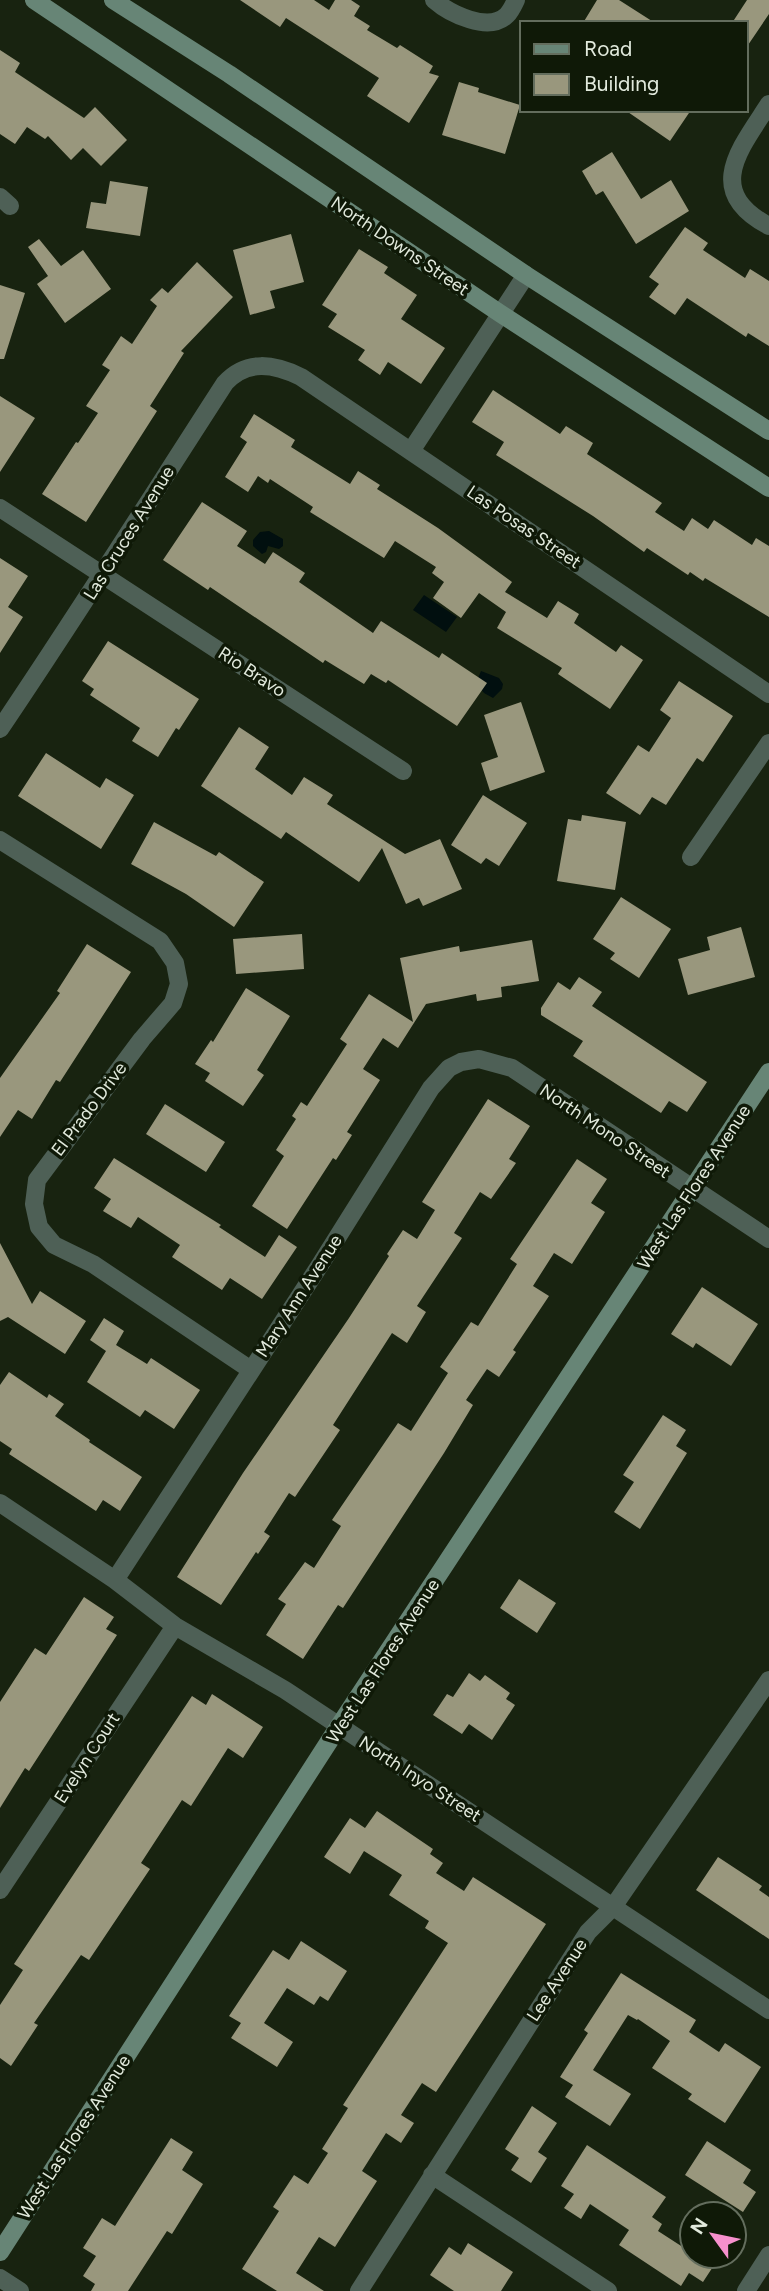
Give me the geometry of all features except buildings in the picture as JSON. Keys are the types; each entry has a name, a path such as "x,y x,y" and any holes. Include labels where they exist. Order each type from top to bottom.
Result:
{"main road":[{"name":"North Downs Street","path":"34,0 501,314 769,488"},
{"path":"113,0 229,74 526,275 769,431"},
{"name":"West Las Flores Avenue","path":"0,2252 339,1726 769,1072"}],"street":[{"path":"434,0 443,8 475,21 492,22 507,16 516,0"},
{"path":"769,104 734,162 732,181 738,200 750,216 769,226"},
{"path":"411,451 526,275"},
{"name":"Las Cruces Avenue","path":"0,729 78,614 225,383 246,368 265,364 275,367"},
{"name":"Las Posas Street","path":"275,367 301,377 769,694"},
{"name":"Rio Bravo","path":"0,508 403,771"},
{"path":"691,857 769,743"},
{"name":"El Prado Drive","path":"0,840 160,941 175,963 179,984 173,1003 142,1039 37,1180 34,1204 39,1227 54,1245 93,1264 251,1370"},
{"name":"Mary Ann Avenue","path":"115,1580 431,1088 449,1068 461,1062 479,1059 512,1068"},
{"name":"North Mono Street","path":"512,1068 769,1239"},
{"name":"North Inyo Street","path":"0,1503 115,1580 175,1626 285,1690 769,2010"},
{"name":"Evelyn Court","path":"0,1890 175,1626"},
{"name":"Lee Avenue","path":"359,2291 588,1932 613,1907 769,1680"},
{"path":"432,2175 608,2291"},
{"path":"746,2291 769,2255"},
{"path":"0,2278 20,2291"}],"shaded area":[{"path":"269,531 283,539 283,546 279,549 268,546 262,554 253,546 253,540 260,532"},
{"path":"424,595 457,617 446,632 413,610"},
{"path":"481,671 499,678 503,684 493,698 484,693 476,683"}]}
